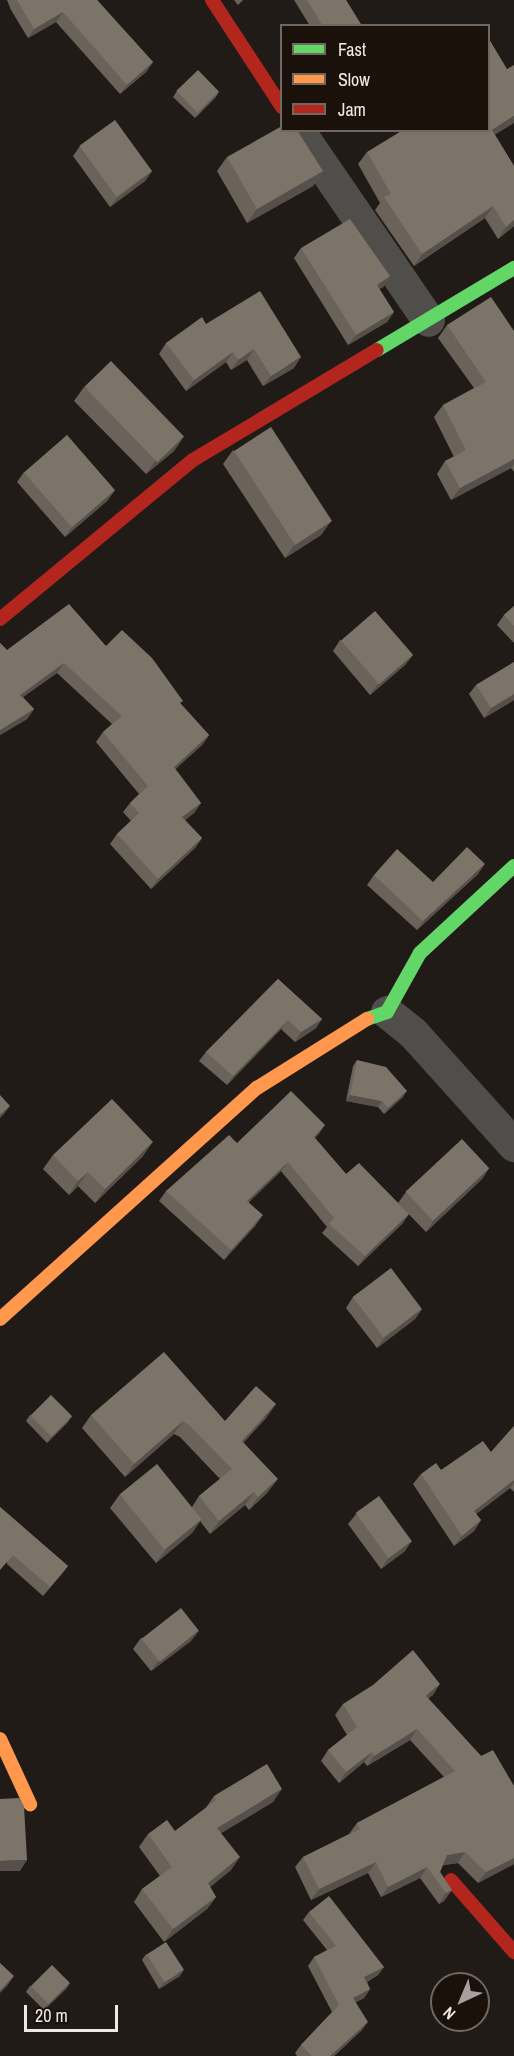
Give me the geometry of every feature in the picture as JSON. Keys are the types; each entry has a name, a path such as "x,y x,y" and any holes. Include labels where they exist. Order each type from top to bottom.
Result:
{"street":[{"path":"212,0 280,104"},
{"path":"299,132 428,320"},
{"path":"0,619 193,460 514,268"},
{"path":"0,1319 257,1088 360,1022 387,1012 420,952 514,866"},
{"path":"387,1012 413,1034 514,1145"},
{"path":"0,1739 30,1804"},
{"path":"451,1880 514,1952"}],"building":[{"path":"17,0 97,0 153,62 127,85 63,12 34,29"},
{"path":"307,0 346,0 361,24 322,24"},
{"path":"490,41 507,69 514,65 514,116 492,130 514,166 514,220 506,227 493,206 422,254 384,197 391,194 367,152 400,132 490,132"},
{"path":"198,70 219,92 197,112 176,91"},
{"path":"115,120 152,171 116,197 79,146"},
{"path":"280,127 280,132 298,132 323,171 257,209 227,157"},
{"path":"350,219 390,276 377,285 394,312 356,335 301,248"},
{"path":"260,291 301,357 271,376 254,349 238,360 233,352 194,380 166,343 202,317 206,324"},
{"path":"491,297 514,331 514,459 460,488 445,461 466,450 443,405 486,382 447,325"},
{"path":"111,361 184,437 157,462 84,387"},
{"path":"271,427 332,521 295,545 234,451"},
{"path":"67,435 115,490 72,527 24,472"},
{"path":"69,604 106,646 122,630 152,658 183,701 180,703 209,735 174,767 201,803 182,817 202,838 158,879 117,834 139,813 130,803 148,786 103,732 122,716 64,663 20,695 34,709 0,730 0,643 7,650"},
{"path":"514,606 514,626 504,615"},
{"path":"375,611 413,655 379,684 341,641"},
{"path":"514,662 514,694 491,708 476,685"},
{"path":"467,847 485,864 423,921 374,875 397,849 433,882"},
{"path":"278,979 322,1019 301,1032 288,1020 233,1076 206,1052"},
{"path":"357,1060 386,1067 407,1091 388,1108 382,1101 350,1095"},
{"path":"291,1091 325,1125 314,1137 346,1174 359,1163 409,1214 365,1256 329,1224 334,1218 288,1162 247,1201 263,1215 231,1250 166,1191 229,1135 237,1143"},
{"path":"0,1095 10,1106 0,1115"},
{"path":"112,1099 153,1142 105,1189 88,1172 78,1181 53,1155"},
{"path":"462,1139 489,1168 433,1221 406,1192"},
{"path":"391,1268 422,1309 383,1338 353,1297"},
{"path":"164,1352 225,1421 256,1386 276,1404 242,1441 278,1479 258,1497 254,1492 219,1521 199,1496 232,1469 189,1425 183,1421 134,1464 91,1415"},
{"path":"51,1395 72,1416 52,1437 30,1416"},
{"path":"514,1426 514,1480 474,1511 481,1520 462,1536 421,1474 436,1463 441,1470 483,1441 491,1452"},
{"path":"157,1464 202,1519 164,1549 120,1494"},
{"path":"379,1496 412,1541 388,1558 356,1513"},
{"path":"0,1507 68,1566 50,1587 13,1555 0,1570"},
{"path":"181,1608 199,1631 159,1662 142,1639"},
{"path":"413,1650 440,1684 426,1696 481,1756 493,1750 514,1786 514,1858 486,1872 465,1852 447,1855 440,1872 452,1890 446,1893 427,1867 388,1887 376,1862 319,1889 303,1857 360,1829 357,1823 455,1771 417,1729 374,1756 372,1752 346,1772 328,1750 357,1727 343,1704 373,1685"},
{"path":"267,1764 282,1789 217,1828 240,1857 208,1883 216,1897 173,1929 142,1889 172,1867 148,1834 167,1820 175,1831 216,1800 214,1796"},
{"path":"19,1798 24,1806 27,1860 0,1861 0,1799"},
{"path":"329,1896 384,1967 364,1977 370,1989 353,1998 368,2022 330,2056 312,2056 301,2045 339,2005 314,1957 336,1946 309,1912"},
{"path":"166,1942 184,1970 165,1982 147,1955"},
{"path":"0,1963 14,1976 0,1991"},
{"path":"52,1965 70,1983 48,2004 31,1986"}],"traffic: fast":[{"path":"377,350 514,268"},
{"path":"367,1019 387,1012 420,953 514,866"}],"traffic: slow":[{"path":"0,1319 257,1088 367,1019"},
{"path":"0,1739 30,1804"}],"traffic: jam":[{"path":"212,0 280,104"},
{"path":"0,619 193,460 377,350"},
{"path":"451,1880 514,1952"}]}
